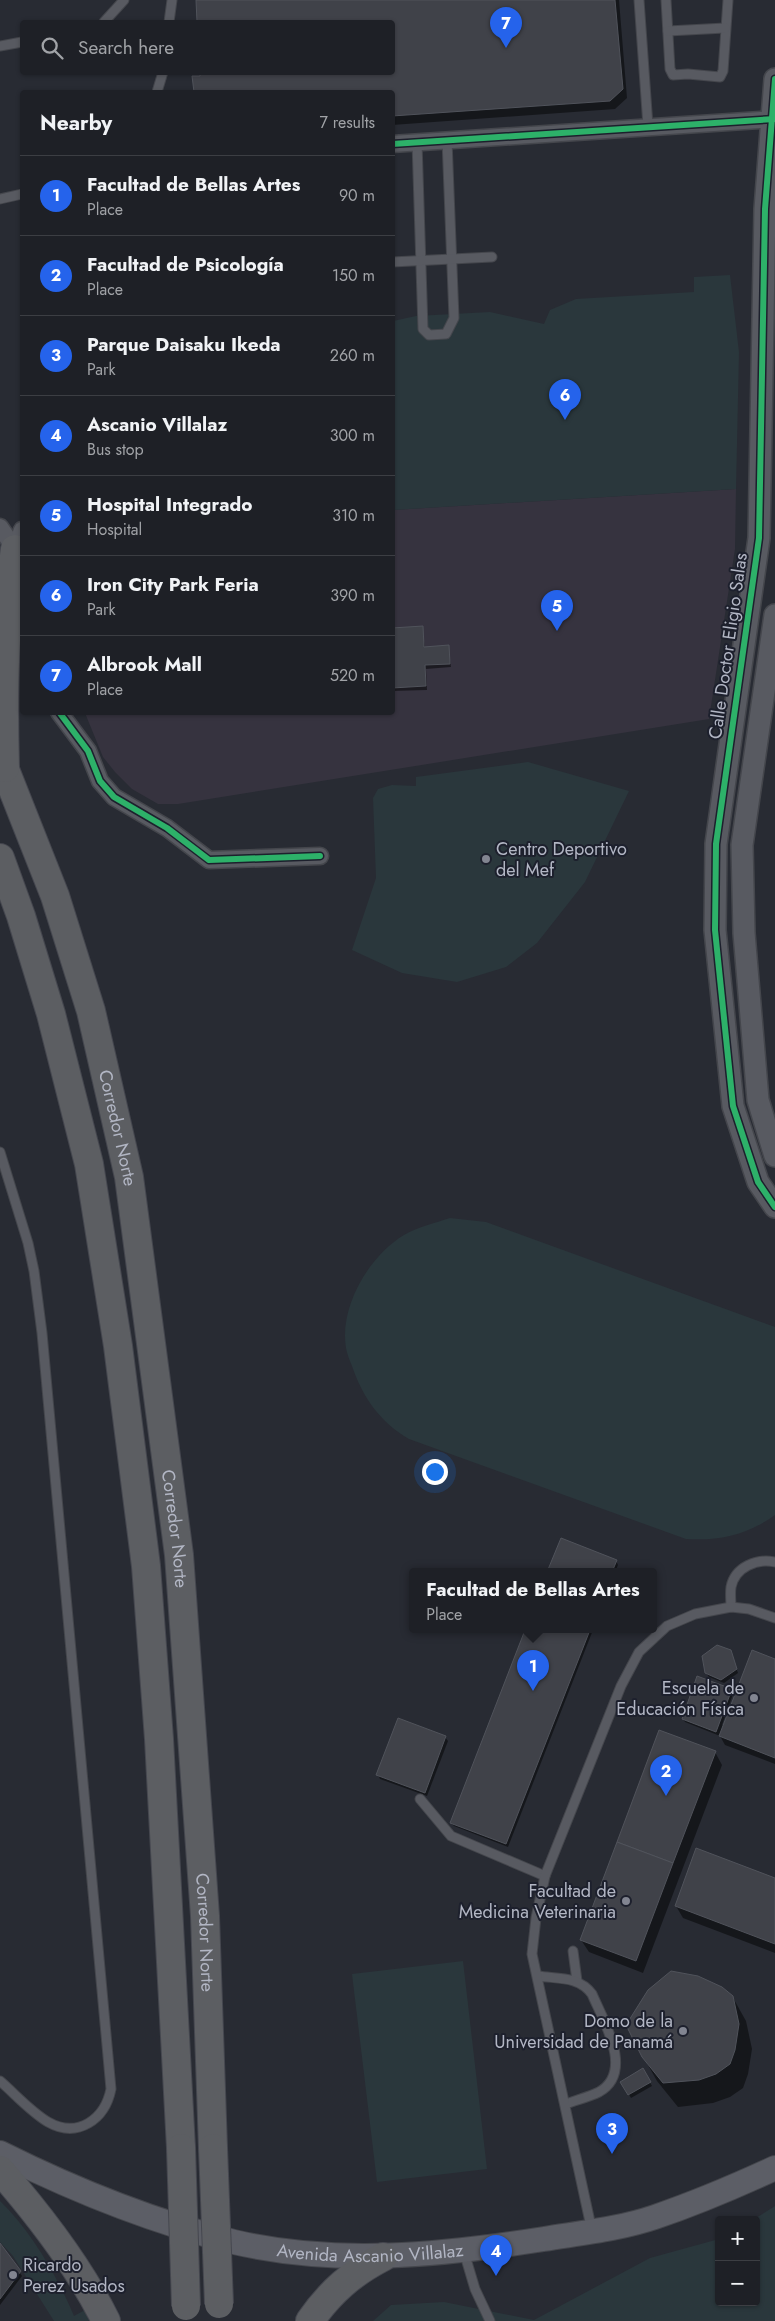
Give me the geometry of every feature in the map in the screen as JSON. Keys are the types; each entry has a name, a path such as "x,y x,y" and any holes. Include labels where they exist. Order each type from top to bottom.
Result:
{"highway":[{"path":"2,762 3,658 12,535"},
{"name":"Corredor Norte","path":"2,762 55,896 91,1011 129,1176 179,1555 204,1897 220,2312"},
{"name":"Corredor Norte","path":"0,858 21,916 49,1005 89,1164 118,1346 146,1566 159,1739 181,2148 186,2314"},
{"path":"0,2170 24,2198 77,2270 106,2321"},
{"path":"310,2321 339,2286 360,2269 383,2257"}],"main road":[{"name":"Avenida Ascanio Villalaz","path":"0,2153 46,2176 155,2218 235,2242 329,2256 383,2257 464,2252 592,2232 653,2218 719,2193 775,2168"}],"street":[{"name":"Calle Doctor Eligio Salas","path":"775,79 765,209 759,538 716,844 715,930 733,1106 758,1182 775,1207"},
{"path":"395,144 773,119"},
{"path":"7,603 20,625"},
{"path":"775,615 742,845 744,933 758,1100 775,1156"},
{"path":"61,715 88,751 100,781 114,797 167,828 209,860 320,856"}],"lane":[{"path":"106,20 124,0"},
{"path":"170,20 172,0"},
{"path":"639,0 648,126"},
{"path":"666,0 670,69 673,75 688,74 720,77 723,71 728,0"},
{"path":"668,31 725,28"},
{"path":"0,46 20,42"},
{"path":"158,90 162,75"},
{"path":"417,142 419,261 423,329 429,335 446,334 454,318 450,259 447,140"},
{"path":"0,198 20,194"},
{"path":"395,262 492,257"},
{"path":"0,1152 28,1242 34,1271 42,1334 111,2089 108,2103 97,2118 84,2126 67,2129 48,2122 0,2081"},
{"path":"731,1608 731,1586 744,1568 757,1561 775,1562"},
{"path":"592,2232 566,2104 532,1954 536,1918 545,1876 621,1686 638,1652 667,1626 695,1614 731,1608 749,1609 775,1618"},
{"path":"420,1799 451,1836 545,1876"},
{"path":"573,1951 577,1981"},
{"path":"538,1976 577,1981 586,1986 592,1994 616,2052 615,2067 609,2081 600,2091 566,2104"},
{"path":"464,2252 475,2289 490,2321"}],"shaded area":[{"path":"730,275 739,352 736,489 395,510 395,321 416,316 490,312 544,324 550,310 576,299 694,292 694,277"},
{"path":"736,489 735,549 709,719 178,804 158,804 132,789 115,772 103,757 86,715 395,715 395,510"},
{"name":"Centro Deportivo del Mef","path":"528,762 629,791 585,882 537,943 506,967 457,982 402,973 352,950 376,878 373,798 378,789 392,785 416,786 416,777"},
{"path":"450,1218 486,1222 775,1327 775,1515 744,1532 722,1538 686,1539 409,1439 389,1425 367,1399 356,1378 346,1348 347,1316 359,1284 368,1269 391,1244 404,1235 426,1225"},
{"path":"463,1961 487,2169 377,2182 352,1974"},
{"path":"0,2201 23,2226 43,2255 74,2316 85,2310 89,2321 54,2321 13,2256 0,2242"},
{"path":"775,2206 775,2321 373,2321 391,2305 444,2302 534,2320 650,2258 715,2240 715,2306 760,2306 759,2216"}],"building":[{"path":"196,0 615,0 623,89 610,101 395,116 395,90 194,90 192,76 200,75 395,75 395,20 197,20"},
{"path":"423,626 424,647 449,645 450,664 425,665 426,686 395,688 395,628"},
{"path":"561,1538 617,1560 614,1568 549,1568"},
{"path":"524,1633 589,1633 506,1844 450,1823"},
{"path":"717,1645 731,1650 737,1669 721,1680 705,1673 702,1656"},
{"name":"Escuela de Educación Física","path":"752,1650 775,1659 775,1758 719,1736"},
{"path":"697,1676 732,1689 716,1732 682,1719"},
{"path":"398,1718 446,1736 425,1793 376,1775"},
{"path":"659,1730 716,1751 673,1863 617,1842"},
{"name":"Facultad de Medicina Veterinaria","path":"617,1842 673,1863 636,1961 580,1940"},
{"path":"696,1848 775,1878 775,1944 675,1906"},
{"name":"Domo de la Universidad de Panamá","path":"671,1971 698,1976 722,1987 733,1996 739,2024 735,2050 730,2064 716,2074 699,2080 663,2083 642,2057 626,2025 648,1990"},
{"path":"643,2068 651,2082 628,2095 620,2082"},
{"path":"0,2243 21,2271 0,2299"}],"cycle path":[{"path":"775,79 765,209 759,538 716,844 715,930 733,1106 758,1182 775,1207"},
{"path":"395,144 775,119"},
{"path":"61,715 88,751 100,781 114,797 167,828 209,860 320,856"}],"place":[{"name":"Albrook Mall","path":"506,48"},
{"name":"Iron City Park Feria","path":"565,420"},
{"name":"Hospital Integrado","path":"557,631"},
{"name":"Centro Deportivo del Mef","path":"486,859"},
{"name":"Facultad de Bellas Artes","path":"533,1691"},
{"name":"Escuela de Educación Física","path":"754,1698"},
{"name":"Facultad de Psicología","path":"666,1796"},
{"name":"Facultad de Medicina Veterinaria","path":"626,1901"},
{"name":"Domo de la Universidad de Panamá","path":"683,2031"},
{"name":"Parque Daisaku Ikeda","path":"612,2154"},
{"name":"Ricardo Perez Usados","path":"13,2275"},
{"name":"Ascanio Villalaz","path":"496,2276"}]}
